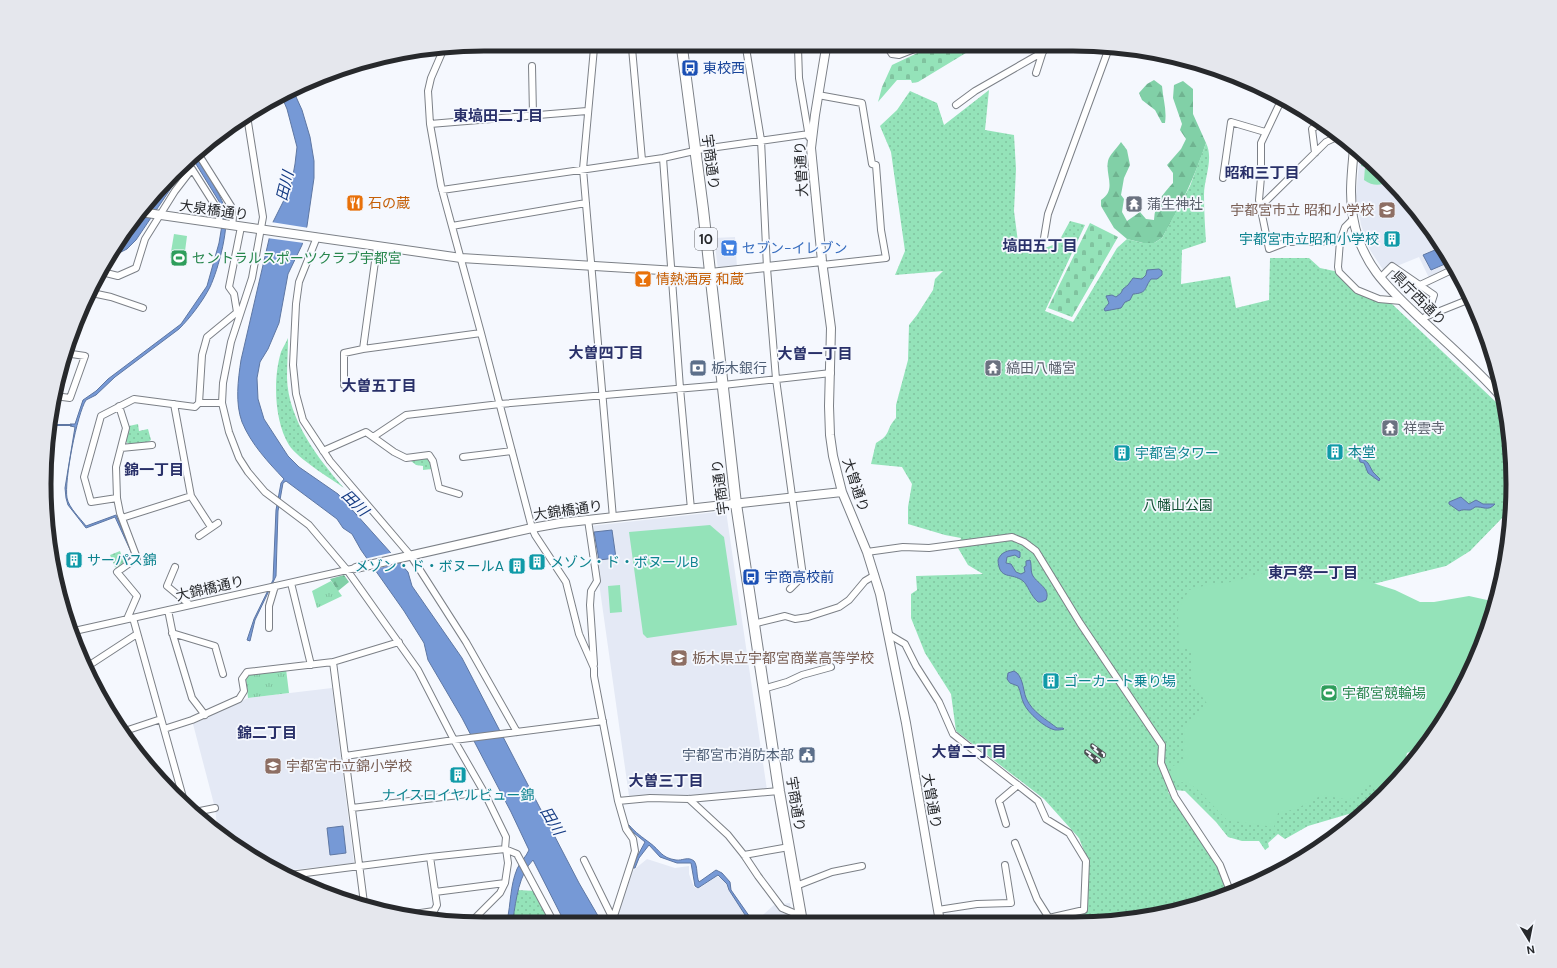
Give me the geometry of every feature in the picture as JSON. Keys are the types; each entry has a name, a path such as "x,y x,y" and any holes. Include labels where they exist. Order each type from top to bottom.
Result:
{"main road":[{"name":"宇商通り","path":"682,51 696,151 736,504 763,689 801,917"}],"street":[{"path":"594,51 587,111 583,169 613,518"},
{"path":"632,51 642,160"},
{"path":"746,51 761,140 767,268 776,379 802,576 790,589"},
{"path":"798,51 799,78 811,148"},
{"name":"大曽通り","path":"825,51 811,148 822,263 831,328 829,406 830,435 833,456 842,492 875,575 906,723 939,917"},
{"path":"890,51 892,54 899,55 909,51"},
{"path":"956,105 975,91 1041,51"},
{"path":"1036,73 1043,51"},
{"path":"442,53 431,78 428,91 430,124 442,190 532,528 566,582 579,634 594,668"},
{"path":"1044,238 1048,214 1107,53"},
{"path":"532,66 534,115"},
{"path":"818,95 862,103 872,164 876,165 881,230 886,258 822,263"},
{"path":"1280,104 1265,132 1261,143 1259,200 1269,248 1287,242 1340,240"},
{"path":"430,124 587,111"},
{"path":"248,121 263,217 263,230 252,278 239,310 223,383 222,403 229,432 239,458 248,472 265,492 309,525 347,570 399,642 418,670 484,792 506,837 505,849 508,863 505,883 500,893 476,917"},
{"path":"1223,178 1231,122 1265,132"},
{"path":"1315,153 1312,129 1316,126"},
{"path":"442,190 663,158 761,140 809,134"},
{"path":"1261,210 1263,204 1326,142 1334,138"},
{"name":"県庁西通り","path":"1354,154 1351,191 1353,219 1362,249 1380,278 1401,301 1424,317 1496,391"},
{"path":"201,156 231,206 233,217 232,226"},
{"path":"663,158 680,388 691,509"},
{"path":"106,273 118,276 136,268 145,240 175,191 192,169 218,210 220,224"},
{"path":"452,226 586,203"},
{"name":"大泉橋通り","path":"146,213 461,258 710,273 822,263"},
{"path":"1353,219 1345,227 1340,240 1339,272 1357,290 1379,299 1401,301"},
{"path":"239,310 234,294 228,287 241,227"},
{"path":"315,237 299,282 296,304 293,365 296,394 303,420 330,461 408,556 466,642 517,732"},
{"path":"364,349 377,247"},
{"path":"1380,278 1392,266 1434,295 1424,317"},
{"path":"1420,285 1450,271"},
{"path":"95,294 111,297 144,308"},
{"path":"1424,317 1465,301"},
{"path":"199,403 202,355 207,337 239,310"},
{"path":"344,385 344,352 481,334"},
{"path":"60,397 70,398 85,356 71,354"},
{"path":"373,437 406,415 500,404 723,385 831,373"},
{"path":"117,498 90,502 84,477 101,416 134,398 195,407 199,403 222,403"},
{"path":"174,404 191,496 211,527"},
{"path":"119,406 126,428 116,467 117,498 122,518 137,558 117,572 137,596 130,619 137,634 182,794"},
{"path":"323,450 366,432 394,452 406,458 430,455 433,461 439,488 459,494"},
{"path":"121,448 152,445"},
{"path":"463,457 512,451"},
{"name":"大錦橋通り","path":"77,631 532,528 588,520 842,492"},
{"path":"122,518 191,496"},
{"path":"588,520 597,581 591,591 590,605 594,676 618,801 626,829 633,839 635,851 615,917"},
{"path":"199,536 218,523"},
{"path":"867,552 903,547 929,548 1012,537 1024,542 1036,550 1080,623 1162,745 1160,763 1175,797 1220,865 1229,888"},
{"path":"175,567 167,586 190,605"},
{"path":"753,624 785,616 795,619 808,617 839,607 849,600 865,581 875,575"},
{"path":"291,583 311,665"},
{"path":"269,628 269,606 275,586"},
{"path":"168,610 172,633 192,698 205,715"},
{"path":"172,633 215,646 222,674"},
{"path":"91,664 137,634"},
{"path":"888,634 904,644 939,702 953,734 1038,801 1046,819 1070,833 1086,861 1084,910 1053,917"},
{"path":"164,728 205,715 239,699 244,691 242,679 247,672 333,662 399,642"},
{"path":"333,662 364,899"},
{"path":"763,689 788,682 802,674 830,666"},
{"path":"127,730 161,718"},
{"path":"345,756 603,721"},
{"path":"1006,824 999,801 1018,785"},
{"path":"352,808 484,792"},
{"path":"618,801 650,798 689,799 780,792"},
{"path":"689,799 728,836 744,855 782,908 798,917"},
{"path":"200,811 216,808"},
{"path":"1015,843 1037,899 1048,917"},
{"path":"744,855 789,847"},
{"path":"297,874 505,849 517,854 551,917"},
{"path":"424,913 434,911 437,905 430,857"},
{"path":"584,860 612,917"},
{"path":"796,886 832,872 862,866"},
{"path":"938,910 977,904 1011,903 1005,866"},
{"path":"435,892 505,883"}],"shaded area":[{"name":"宇都宮市立 昭和小学校","path":"1359,159 1399,199 1417,220 1449,269 1429,278 1419,257 1397,266 1391,263 1384,271 1370,250 1361,225 1356,196"},
{"path":"735,237 737,267 718,269 714,238"},
{"name":"栃木県立宇都宮商業高等学校","path":"726,511 767,790 691,797 661,795 629,796 591,526"},
{"name":"宇都宮市立錦小学校","path":"332,688 354,863 289,870 243,844 217,825 215,808 193,724 248,698"},
{"path":"647,859 675,868 689,866 689,874 694,887 698,889 717,876 724,880 747,917 616,917 630,873"},
{"path":"790,903 792,916 761,917 774,905"}],"green space":[{"path":"922,51 969,51 918,82 912,83 911,80 897,80 878,102 882,87 892,65"},
{"path":"1154,80 1162,86 1165,123 1162,123 1155,110 1142,100 1139,93 1147,84"},
{"path":"1183,81 1193,89 1193,114 1206,143 1202,156 1187,192 1162,238 1154,243 1143,243 1127,239 1114,228 1101,206 1101,200 1106,196 1109,187 1108,161 1121,142 1127,150 1130,165 1124,178 1121,195 1124,199 1122,212 1127,221 1140,212 1146,219 1154,220 1156,209 1160,200 1173,183 1173,173 1167,165 1181,149 1186,139 1180,130 1182,124 1173,98 1174,85"},
{"name":"八幡山公園","path":"989,90 985,130 1014,135 1016,169 1014,211 1019,250 1032,253 1058,243 1070,221 1085,225 1045,311 1073,322 1117,248 1127,239 1143,243 1154,243 1162,238 1190,186 1206,143 1209,162 1204,189 1206,242 1182,250 1181,284 1230,276 1236,308 1269,300 1270,258 1309,258 1320,268 1339,272 1356,292 1375,300 1392,304 1499,406 1505,456 1506,484 1504,516 1470,551 1446,566 1369,585 1462,673 1451,695 1401,744 1392,776 1356,812 1308,826 1285,839 1278,834 1268,843 1269,847 1265,850 1259,841 1242,841 1228,837 1216,822 1185,791 1175,790 1168,792 1217,864 1226,889 1212,894 1157,909 1101,916 1082,917 1086,856 1079,838 1044,799 956,731 951,694 925,653 911,618 911,594 917,590 916,576 983,574 968,565 958,548 961,538 908,524 908,507 912,484 902,467 871,464 876,443 884,437 896,418 896,405 908,360 909,325 933,290 935,279 943,271 895,275 905,251 891,152 880,126 897,110 910,91 937,103 944,125"},
{"path":"1361,161 1385,184 1371,184 1364,180 1365,167 1361,166"},
{"path":"1090,223 1118,237 1072,317 1048,308"},
{"path":"174,234 187,236 184,259 170,258"},
{"path":"288,338 287,378 293,408 306,438 324,464 344,488 299,456 289,445 284,435 278,412 276,387 278,362"},
{"path":"138,424 139,431 148,429 151,440 148,442 129,444 126,442 129,426"},
{"path":"424,458 428,459 432,463 432,469 423,470 423,466 416,465 411,461"},
{"path":"710,525 724,537 737,625 647,638 643,634 629,532"},
{"path":"120,551 123,560 125,561 118,569 115,567 110,555"},
{"name":"宇都宮競輪場","path":"1270,571 1310,571 1357,578 1395,590 1420,602 1434,602 1469,596 1490,601 1473,650 1448,700 1417,748 1407,753 1405,762 1379,790 1376,793 1371,784 1349,800 1322,795 1296,809 1278,813 1274,827 1227,820 1196,788 1185,782 1176,783 1170,767 1183,762 1185,728 1208,705 1191,681 1191,649 1179,648 1178,610 1189,590 1207,585 1231,582"},
{"path":"344,575 349,582 338,591 330,579"},
{"path":"331,581 342,596 317,608 312,591"},
{"path":"620,585 622,612 610,613 608,586"},
{"path":"286,669 289,693 248,698 246,679 248,674"},
{"path":"518,890 535,891 548,917 513,917"}],"water":[{"path":"295,95 302,110 310,137 314,161 314,178 307,226 302,245 288,274 279,323 268,349 260,362 257,378 258,399 264,419 288,456 299,467 338,494 408,572 412,586 462,658 579,883 599,917 562,917 533,860 524,872 521,880 513,917 508,917 515,875 518,866 529,850 511,812 462,718 428,660 424,643 404,611 361,550 352,534 343,528 337,519 286,481 283,483 278,511 276,576 255,620 250,641 247,640 254,619 273,580 276,510 281,483 284,479 260,452 250,438 242,422 238,407 238,383 241,360 273,222 291,186 295,164 297,147 283,100"},
{"path":"198,159 222,200 226,214 223,247 217,270 210,287 188,320 179,329 115,377 96,395 86,400 82,408 75,433 70,460 75,427 70,426 70,424 75,424 83,400 96,391 108,379 181,324 207,286 219,243 224,213 220,203 194,162"},
{"path":"178,178 136,240 127,249 117,254 140,220"},
{"path":"1437,249 1445,264 1431,270 1423,255"},
{"path":"1159,269 1162,271 1162,275 1157,279 1151,279 1145,290 1133,294 1130,300 1125,302 1121,308 1105,311 1104,309 1109,303 1106,296 1112,295 1116,297 1133,278 1142,279 1146,275 1147,270"},
{"path":"1360,451 1362,458 1368,463 1373,472 1380,479 1379,481 1368,473 1364,463 1360,462 1358,454"},
{"path":"68,468 67,498 72,509 86,526 116,515 133,554 132,557 122,568 132,554 115,517 86,528 68,505 65,488"},
{"path":"1461,497 1469,504 1476,500 1483,504 1495,504 1490,508 1475,507 1470,510 1459,511 1449,504 1449,502"},
{"path":"612,530 616,558 599,560 594,532"},
{"path":"1016,550 1020,552 1020,557 1019,558 1015,555 1007,557 1006,563 1011,564 1016,572 1021,574 1025,572 1024,567 1026,566 1026,561 1030,560 1033,576 1047,593 1046,600 1038,602 1023,581 1019,578 1003,574 1001,571 998,560 999,557 1005,552"},
{"path":"1014,671 1021,679 1026,698 1032,707 1057,728 1064,729 1051,729 1037,720 1029,712 1023,702 1018,686 1010,683 1007,679 1008,673"},
{"path":"628,825 664,856 676,860 690,859 694,861 699,882 716,870 722,873 730,882 731,890 750,917 746,917 729,890 727,884 718,875 698,888 695,886 691,863 677,863 660,857 649,845 639,858 635,868 631,868 645,842 634,833"},
{"path":"343,826 346,853 330,855 327,828"}],"pier":[{"path":"271,222 309,228 304,243 267,238"},
{"path":"394,552 402,562 372,570 364,559"}],"waterway":[{"path":"55,425 71,425"}],"railway":[{"path":"1092,745 1104,754 1104,756 1092,747 1092,745"},
{"path":"1086,751 1099,760 1099,761 1096,762 1086,753 1086,751"}],"place":[{"name":"東校西","path":"690,68"},
{"name":"石の蔵","path":"355,203"},
{"name":"蒲生神社","path":"1134,204"},
{"name":"宇都宮市立 昭和小学校","path":"1387,210"},
{"name":"宇都宮市立昭和小学校","path":"1392,239"},
{"name":"セブン-イレブン","path":"729,248"},
{"name":"セントラルスポーツクラブ宇都宮","path":"179,258"},
{"name":"情熱酒房 和蔵","path":"643,279"},
{"name":"栃木銀行","path":"698,368"},
{"name":"縞田八幡宮","path":"993,368"},
{"name":"祥雲寺","path":"1390,428"},
{"name":"本堂","path":"1335,452"},
{"name":"宇都宮タワー","path":"1122,453"},
{"name":"サーパス錦","path":"74,560"},
{"name":"メゾン・ド・ボヌールB","path":"537,562"},
{"name":"メゾン・ド・ボヌールA","path":"517,566"},
{"name":"宇商高校前","path":"751,577"},
{"name":"栃木県立宇都宮商業高等学校","path":"679,658"},
{"name":"ゴーカート乗り場","path":"1051,681"},
{"name":"宇都宮競輪場","path":"1329,693"},
{"name":"宇都宮市消防本部","path":"807,755"},
{"name":"宇都宮市立錦小学校","path":"273,766"},
{"name":"ナイスロイヤルビュー錦","path":"458,775"}],"district":[{"name":"東塙田二丁目","path":"498,116"},
{"name":"昭和三丁目","path":"1262,173"},
{"name":"塙田五丁目","path":"1040,246"},
{"name":"大曽四丁目","path":"606,353"},
{"name":"大曽一丁目","path":"815,354"},
{"name":"大曽五丁目","path":"379,386"},
{"name":"錦一丁目","path":"154,470"},
{"name":"東戸祭一丁目","path":"1313,573"},
{"name":"錦二丁目","path":"267,733"},
{"name":"大曽二丁目","path":"969,752"},
{"name":"大曽三丁目","path":"666,781"}],"water label":[{"name":"田川","path":"285,186"},
{"name":"田川","path":"355,503"},
{"name":"田川","path":"552,821"}]}
